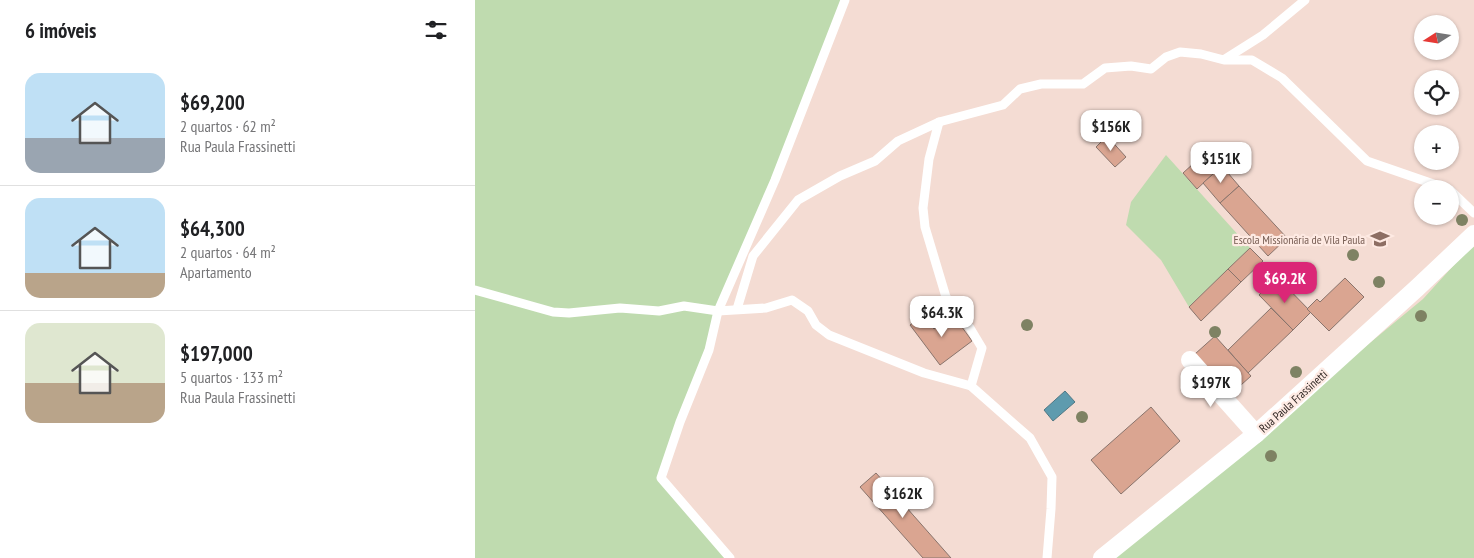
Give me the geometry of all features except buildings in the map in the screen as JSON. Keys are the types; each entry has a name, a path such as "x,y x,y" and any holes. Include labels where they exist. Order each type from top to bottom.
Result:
{"street":[{"name":"Rua Paula Frassinetti","path":"1102,558 1256,434 1474,234"},
{"path":"1189,360 1256,434"}],"lane":[{"path":"730,558 661,478 680,422 709,350 718,311 775,180 845,0"},
{"path":"1224,60 1263,35 1305,0"},
{"path":"737,309 753,256 798,200 840,176 875,161 898,141 939,122 1003,105 1020,89 1041,84 1083,84 1105,68 1131,66 1151,70 1167,58 1180,52 1201,54 1224,60 1252,60 1282,78 1367,161 1421,180"},
{"path":"939,122 929,158 923,208 925,227 946,297 970,328 982,348 971,386"},
{"path":"1459,199 1474,213"},
{"path":"475,290 553,312 569,313 620,308 659,311 684,306 718,311 766,308 792,300 808,311 816,325 829,335 924,373 971,386 1030,438 1052,477 1047,558"}],"green space":[{"path":"475,0 845,0 718,311 661,477 730,558 475,558"},
{"path":"1166,155 1250,248 1189,307 1161,260 1126,225 1131,202"},
{"path":"1474,243 1474,558 1114,558 1257,436 1423,299"}],"water":[{"path":"1065,391 1075,402 1053,421 1044,410"}],"place":[{"name":"Escola Missionária de Vila Paula","path":"1380,239"}]}
